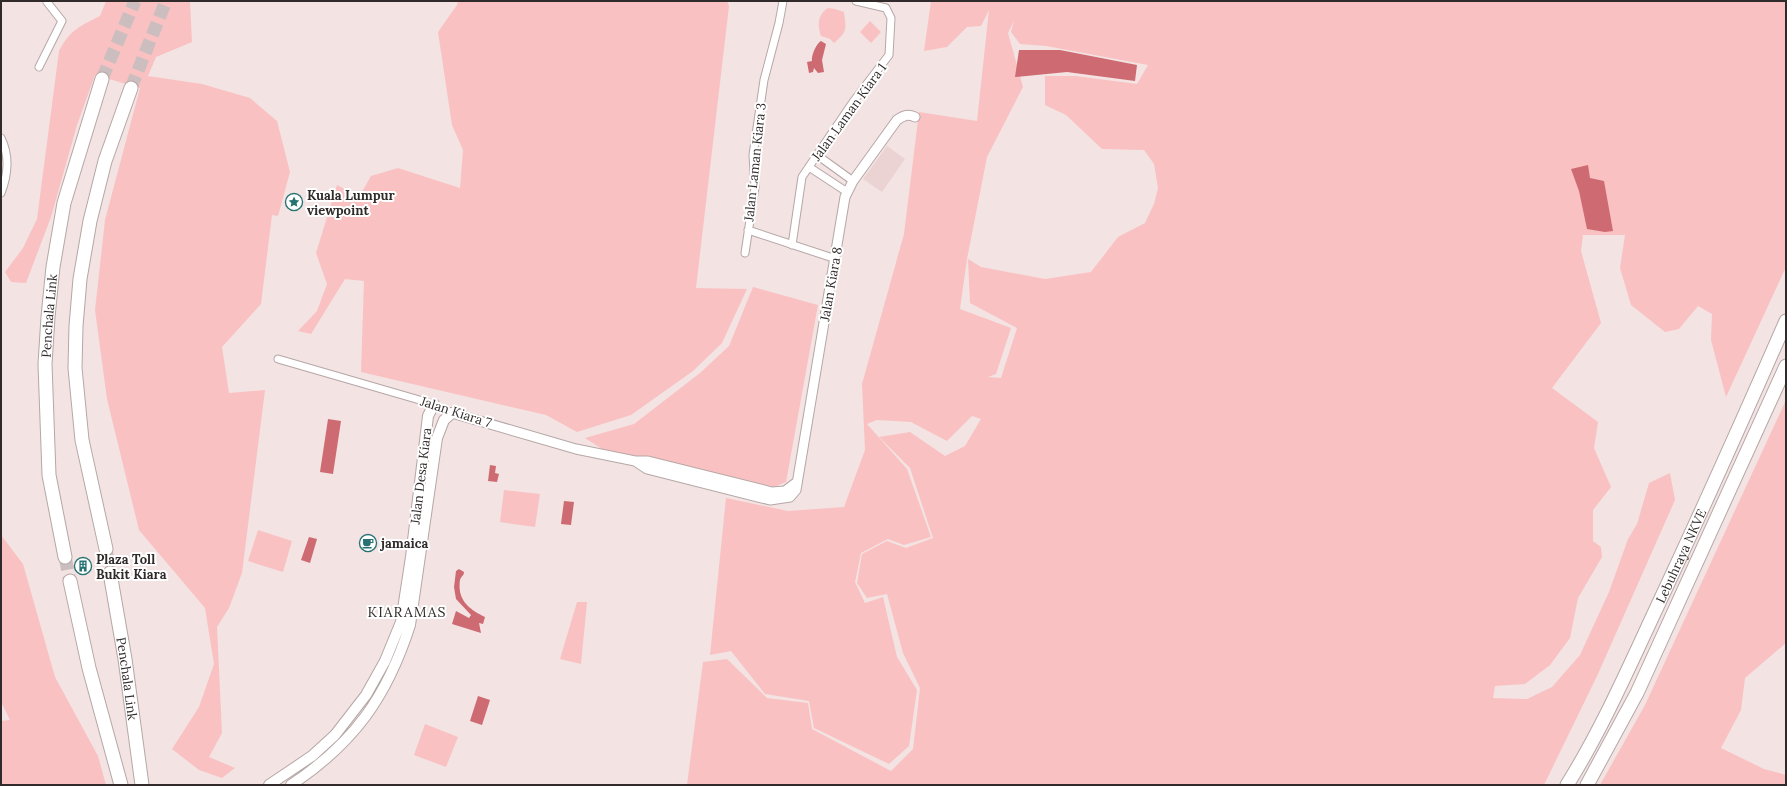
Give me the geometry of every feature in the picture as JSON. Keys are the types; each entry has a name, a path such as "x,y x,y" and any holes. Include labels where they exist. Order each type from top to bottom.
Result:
{"highway":[{"name":"Penchala Link","path":"65,557 49,475 46,364 48,317 53,268 64,203 102,79"},
{"path":"106,549 82,440 75,368 76,326 80,279 90,221 105,161 131,88"},
{"name":"Lebuhraya NKVE","path":"1566,785 1591,742 1622,683 1732,446 1786,321"},
{"name":"Lebuhraya NKVE","path":"1587,785 1640,686 1786,366"},
{"name":"Penchala Link","path":"110,572 125,659 142,785"},
{"path":"70,581 89,668 121,785"}],"main road":[{"name":"Jalan Desa Kiara","path":"269,785 312,756 335,735 366,695 385,661 401,622 411,557 428,416 434,404"},
{"name":"Jalan Desa Kiara","path":"296,784 343,745 370,712 387,683 402,650 410,625 437,438 444,420 452,413"}],"street":[{"path":"39,67 62,21 47,1"},
{"name":"Jalan Laman Kiara 3","path":"744,253 755,187 753,155 764,80 779,24 783,1"},
{"name":"Jalan Laman Kiara 1","path":"792,245 802,177 853,102 889,55 891,18 886,8 856,1"},
{"name":"Jalan Kiara 8","path":"635,462 647,469 770,500 790,497 796,490 847,192 853,181 897,120 903,116 910,115 915,117"},
{"path":"1,138 6,148 8,165 5,183 1,193"},
{"path":"817,155 853,181"},
{"path":"809,167 847,192"},
{"path":"748,230 836,259"},
{"name":"Jalan Kiara 7","path":"278,359 434,404 452,413 576,449 635,462"},
{"path":"288,772 296,784"}],"shaded area":[{"path":"106,1 190,1 192,42 156,57 148,76 202,84 250,98 277,121 290,172 278,216 272,215 261,304 222,347 229,393 265,390 242,573 229,608 217,627 222,733 209,757 235,768 222,778 199,770 172,749 199,707 214,664 205,608 139,530 107,399 95,310 105,220 140,88 95,75 77,125 51,217 26,283 11,282 5,272 23,248 37,219 59,51 67,38 76,29 100,16"},
{"path":"458,1 727,1 729,6 696,288 747,289 722,343 693,371 631,415 577,432 546,415 361,372 364,281 345,279 311,334 298,331 317,311 327,284 316,253 337,185 359,197 371,176 398,168 460,188 463,150 452,125 438,32 457,5"},
{"path":"931,1 1786,1 1786,267 1726,397 1711,340 1712,314 1698,306 1679,329 1665,332 1631,305 1620,268 1625,235 1583,235 1581,251 1601,323 1552,388 1598,422 1594,448 1611,487 1593,510 1593,541 1601,547 1602,557 1578,598 1570,638 1550,665 1525,684 1495,686 1493,698 1527,699 1552,687 1580,655 1609,592 1628,539 1637,524 1649,483 1670,473 1675,500 1598,674 1544,785 687,785 703,662 727,659 767,698 808,703 812,729 891,771 913,749 920,688 903,653 887,594 867,598 857,583 862,554 887,541 906,548 933,538 910,468 879,437 910,432 945,456 965,446 981,419 972,416 947,441 911,422 877,420 867,424 907,469 931,537 904,545 888,539 861,553 855,582 865,603 883,597 897,657 917,690 909,746 889,764 814,728 809,701 765,694 731,651 710,655 726,498 788,511 844,507 865,450 862,384 904,234 919,112 977,121 989,10 981,26 967,27 947,47 924,51","holes":["1014,21 1011,32 1020,44 1046,46 1148,65 1137,84 1076,76 1045,76 1045,105 1066,115 1102,149 1144,150 1154,164 1158,188 1154,204 1145,223 1118,237 1091,272 1045,279 981,267 968,259 970,303 1017,328 1001,378 988,377 996,374 1011,328 960,309 967,259 987,157 1023,87 1008,33"]},
{"path":"828,8 844,12 845,29 842,35 834,43 830,39 821,36 819,28 820,17"},
{"path":"870,21 881,32 871,43 860,32"},
{"path":"821,41 826,44 822,60 824,72 818,73 814,68 813,72 809,73 807,62 812,61 814,50"},
{"path":"1019,50 1060,50 1137,65 1135,81 1067,72 1015,77"},
{"path":"887,146 905,159 882,192 863,179"},
{"path":"1588,165 1590,178 1604,181 1613,231 1605,232 1587,229 1579,191 1571,169"},
{"path":"753,287 818,305 786,482 767,490 602,449 585,438 634,424 700,373 729,346"},
{"path":"1786,400 1786,643 1745,678 1741,710 1721,748 1764,769 1786,775 1786,785 1600,785 1645,705"},
{"path":"328,419 341,421 333,474 320,472"},
{"path":"490,465 496,466 495,473 499,474 497,482 488,481"},
{"path":"504,490 540,494 535,527 500,522"},
{"path":"564,501 574,502 571,525 561,524"},
{"path":"258,530 292,541 283,572 248,561"},
{"path":"1,535 23,564 55,677 98,756 106,785 1,785 1,721 10,720 1,702"},
{"path":"309,537 317,539 310,563 301,560"},
{"path":"459,569 464,572 460,580 460,593 462,598 469,607 485,617 483,624 479,623 481,633 452,624 456,611 469,618 471,615 456,599 454,587 456,571"},
{"path":"577,602 587,602 581,664 560,659"},
{"path":"478,696 490,700 482,725 470,721"},
{"path":"425,724 458,737 446,767 414,755"}],"tunnel":[{"path":"102,79 135,1"},
{"path":"131,88 166,1"},
{"path":"106,549 110,573"},
{"path":"65,557 70,581"}],"place":[{"name":"Kuala Lumpur viewpoint","path":"294,202"},
{"name":"jamaica","path":"368,543"},
{"name":"Plaza Toll Bukit Kiara","path":"83,566"}],"district":[{"name":"KIARAMAS","path":"407,612"}]}
